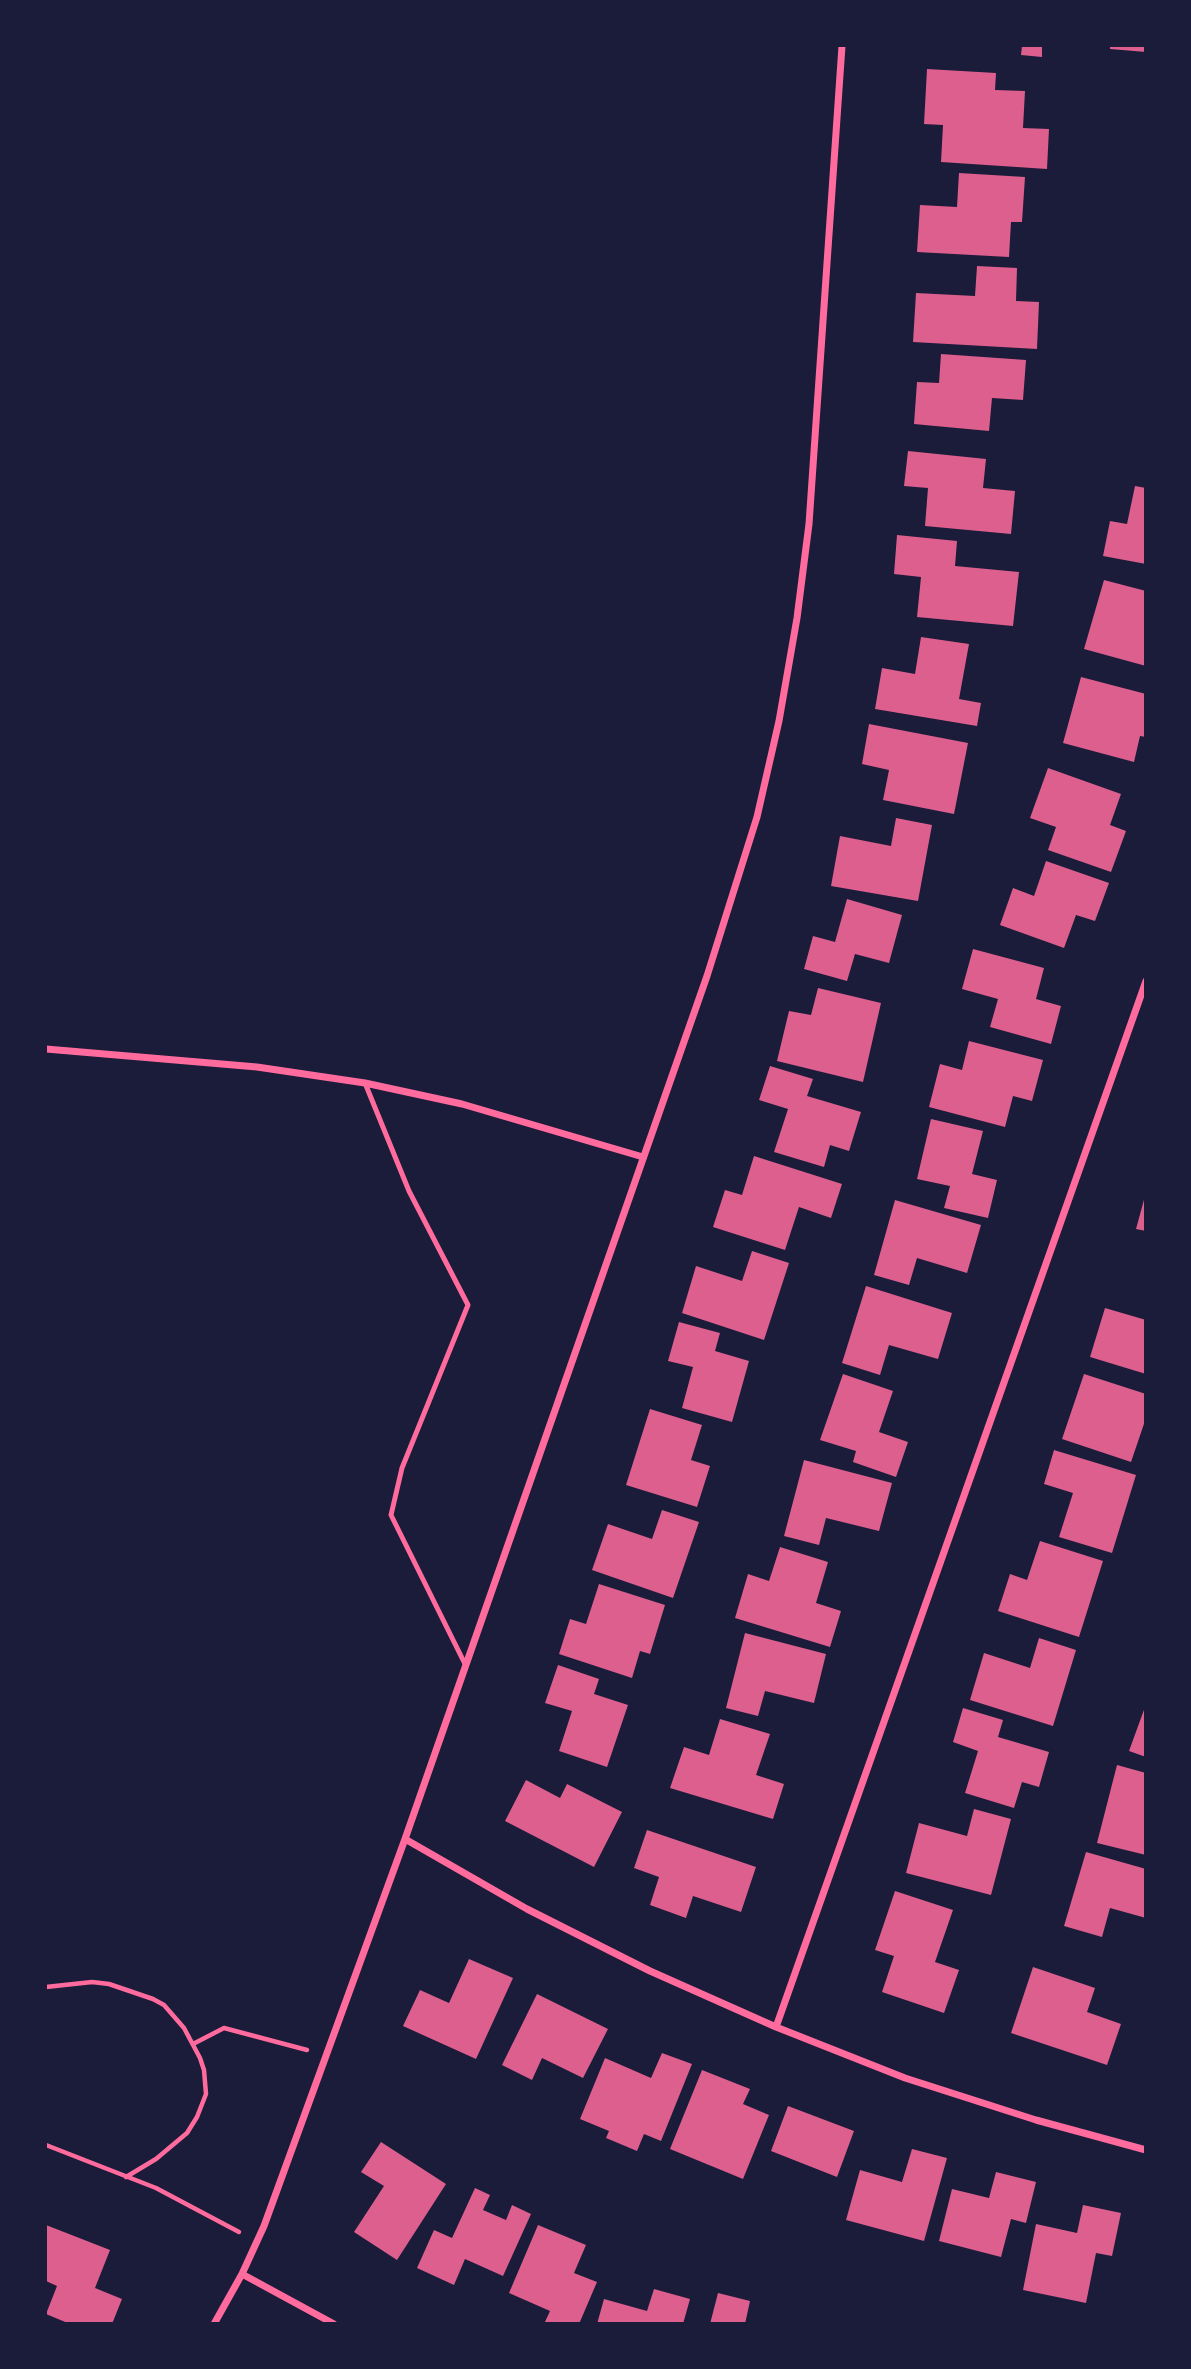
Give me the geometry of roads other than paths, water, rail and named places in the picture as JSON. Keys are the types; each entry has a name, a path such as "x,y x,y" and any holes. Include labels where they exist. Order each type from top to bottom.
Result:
{"street":[{"path":"214,2323 257,2242 405,1839 732,900 757,817 779,721 797,618 809,524 842,46"},
{"path":"776,2027 1146,981"},
{"path":"46,1049 257,1067 365,1083 462,1104 643,1157"},
{"path":"405,1839 527,1909 638,1965 776,2027 905,2078 1036,2120 1146,2150"},
{"path":"242,2274 334,2323"}],"lane":[{"path":"365,1083 409,1191 468,1305 402,1468 391,1515 466,1666"}]}
